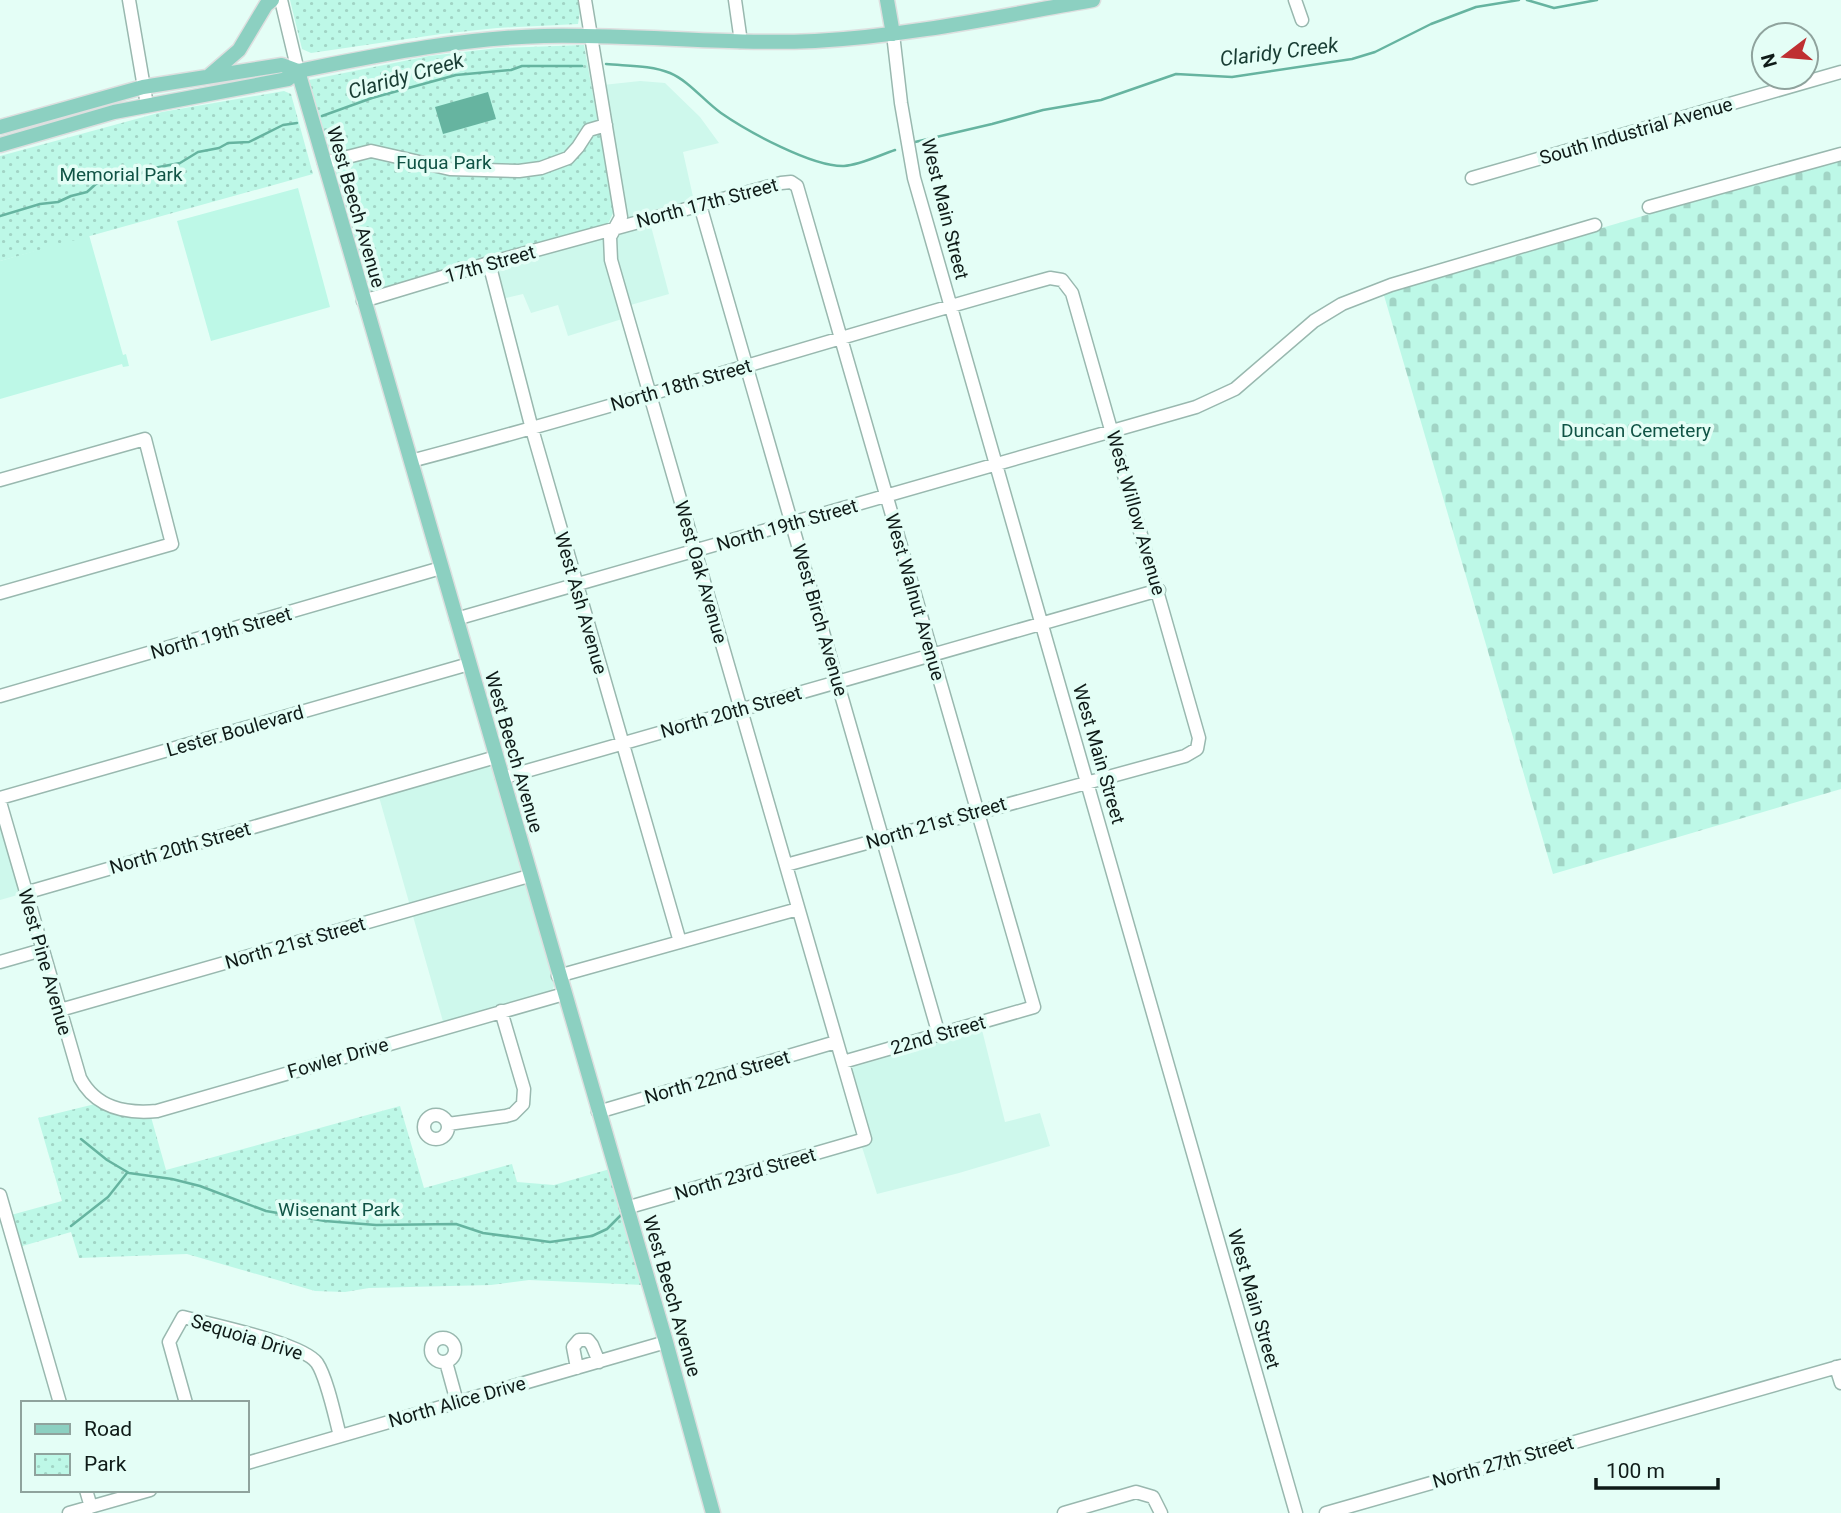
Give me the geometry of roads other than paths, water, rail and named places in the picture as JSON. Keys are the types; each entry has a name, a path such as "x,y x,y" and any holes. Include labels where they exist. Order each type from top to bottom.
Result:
{"main road":[{"path":"210,75 239,50 266,5 272,0"},
{"name":"West Main Street","path":"887,0 893,34"},
{"path":"3,144 147,105 435,46 499,38 591,36 741,42 816,41 893,34 1039,4 1093,0"},
{"path":"0,125 144,87 210,75 282,65 293,75"},
{"name":"West Beech Avenue","path":"293,75 324,163 666,1342 713,1513"}],"street":[{"path":"129,0 147,105"},
{"name":"West Beech Avenue","path":"281,0 293,75"},
{"name":"West Oak Avenue","path":"585,0 621,217 610,237 611,260 865,1139"},
{"path":"735,0 741,42"},
{"path":"1295,0 1302,20"},
{"name":"West Main Street","path":"893,34 914,178 1296,1513"},
{"name":"South Industrial Avenue","path":"1472,178 1841,72"},
{"path":"0,125 3,144"},
{"path":"324,163 372,152 450,169 519,171 541,168 568,158 589,130 606,125"},
{"path":"1649,207 1841,154"},
{"name":"North 17th Street","path":"617,228 781,183 791,182 797,186"},
{"name":"West Walnut Avenue","path":"797,186 1034,1007"},
{"name":"West Birch Avenue","path":"700,205 939,1035"},
{"name":"North 19th Street","path":"456,619 885,497 1218,398 1253,375 1314,321 1342,304 1375,291 1595,225"},
{"name":"17th Street","path":"363,301 617,228"},
{"name":"West Ash Avenue","path":"489,263 532,429 680,942"},
{"name":"North 18th Street","path":"411,461 532,429 1050,278 1062,280"},
{"name":"West Willow Avenue","path":"1062,280 1072,293 1113,430 1199,738 1197,749"},
{"path":"0,480 145,439 172,544 0,593"},
{"name":"North 19th Street","path":"0,696 442,568"},
{"name":"North 20th Street","path":"502,778 1158,590"},
{"name":"Lester Boulevard","path":"0,800 469,664"},
{"name":"North 21st Street","path":"786,865 1185,756 1197,749"},
{"name":"North 20th Street","path":"25,893 496,757"},
{"name":"West Pine Avenue","path":"0,800 76,1069 84,1086 95,1098 111,1107"},
{"name":"North 21st Street","path":"60,1010 529,876"},
{"path":"558,976 798,909"},
{"path":"0,962 42,950"},
{"name":"Fowler Drive","path":"111,1107 139,1113 157,1111 564,994"},
{"name":"22nd Street","path":"843,1062 1034,1007"},
{"path":"448,1124 506,1116 523,1104 524,1089 501,1011"},
{"name":"North 22nd Street","path":"598,1112 835,1042"},
{"name":"North 23rd Street","path":"626,1208 865,1139"},
{"path":"0,1195 3,1216 59,1401"},
{"name":"Sequoia Drive","path":"185,1401 169,1342 183,1317 292,1347 310,1356 320,1368 340,1436"},
{"path":"577,1368 573,1346 579,1340 587,1340 592,1345 599,1362"},
{"name":"North Alice Drive","path":"248,1463 666,1342"},
{"path":"446,1362 457,1402"},
{"path":"1839,1366 1841,1383"},
{"name":"North 27th Street","path":"1326,1513 1839,1366"},
{"path":"87,1492 91,1507"},
{"path":"69,1513 142,1492"},
{"path":"1064,1513 1136,1492 1153,1497 1161,1513"}],"waterway":[{"name":"Claridy Creek","path":"915,142 1043,110 1101,100 1176,74 1232,77 1352,59 1375,52 1431,24 1476,7 1519,0"},
{"name":"Claridy Creek","path":"1527,0 1554,8 1597,0"},
{"name":"Claridy Creek","path":"606,64 647,67 670,73 732,120 780,147 815,161 844,166 895,150"},
{"name":"Claridy Creek","path":"322,116 372,98 456,75 511,70 522,66 582,66"},
{"name":"Claridy Creek","path":"0,216 40,204 58,202 87,192 97,183 124,180 154,168 180,163 198,152 219,148 228,143 249,142 283,125 297,123"},
{"path":"81,1139 107,1160 129,1173 172,1179 200,1186 266,1211 325,1221 376,1225 456,1224 483,1233 550,1242 592,1236 607,1229 623,1213"},
{"path":"71,1226 108,1197 127,1173"}],"park label":[{"name":"Fuqua Park","path":"444,162"},
{"name":"Memorial Park","path":"121,174"},
{"name":"Duncan Cemetery","path":"1636,430"},
{"name":"Wisenant Park","path":"339,1209"}]}
